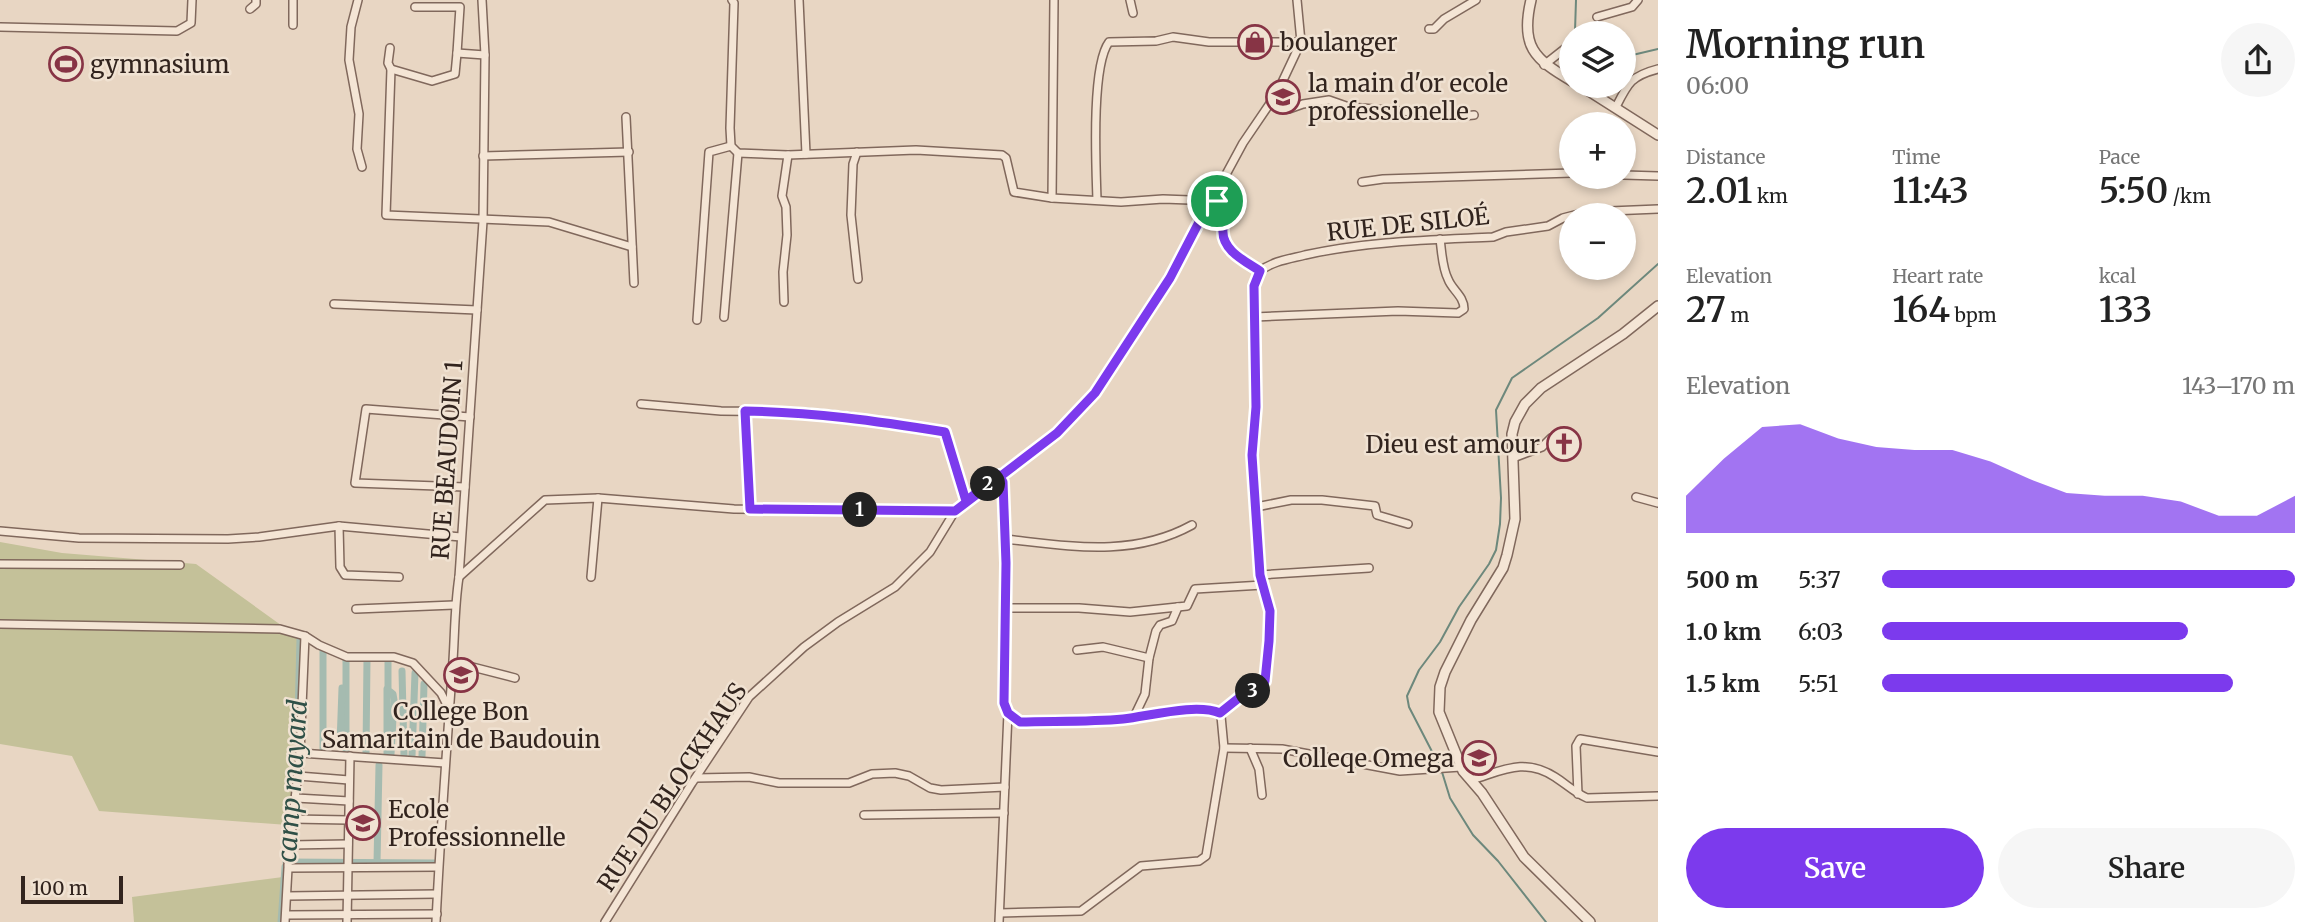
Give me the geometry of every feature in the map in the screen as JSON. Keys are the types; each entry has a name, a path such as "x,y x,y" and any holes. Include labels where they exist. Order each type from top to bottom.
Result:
{"street":[{"path":"0,27 177,31 191,23 192,0"},
{"path":"250,9 256,4 256,0"},
{"path":"293,0 293,25"},
{"path":"358,0 351,27 349,60 359,114 357,149 362,167"},
{"name":"RUE BEAUDOIN 1","path":"436,918 453,662 454,605 459,577 483,221 485,55 482,0"},
{"path":"732,0 731,146 738,153 788,155 916,150 1002,155 1006,158 1014,192 1052,198 1121,202 1163,199 1217,201 1224,206 1224,241 1232,252 1260,271 1254,286 1256,407 1252,455 1260,575 1270,611 1265,681 1220,713"},
{"path":"799,0 806,154"},
{"path":"1052,198 1054,0"},
{"path":"1130,0 1133,13"},
{"path":"1097,200 1097,92 1104,49 1109,42 1156,41 1173,37 1209,42 1301,42 1297,0"},
{"path":"1429,29 1476,0"},
{"path":"1531,0 1528,32 1532,51 1544,65 1559,74"},
{"path":"1597,17 1632,7 1638,0"},
{"path":"391,69 432,81 455,74 460,7 415,7"},
{"name":"RUE DU BLOCKHAUS","path":"606,922 749,697 804,647 838,622 895,587 930,552 955,511 1057,433 1095,393 1170,278 1242,144 1273,99 1301,42"},
{"path":"390,48 386,215 549,222 632,247"},
{"path":"457,53 485,55"},
{"path":"1544,65 1559,53"},
{"path":"1616,107 1635,76 1658,69"},
{"path":"1601,98 1658,135"},
{"path":"1273,99 1289,109 1329,100 1349,107 1474,115"},
{"path":"626,117 634,283"},
{"path":"697,320 709,152 731,146"},
{"path":"483,156 629,152"},
{"path":"857,152 853,164 852,215 858,279"},
{"path":"724,317 738,153"},
{"path":"784,302 783,272 787,235 786,207 782,195 788,155"},
{"path":"1362,183 1383,179 1559,173"},
{"path":"1636,175 1658,176"},
{"name":"RUE DE SILOÉ","path":"1260,271 1273,262 1327,250 1378,243 1493,237 1506,232 1548,226 1563,218 1586,212 1658,209"},
{"path":"1254,317 1359,315 1398,311 1458,313 1464,309 1464,303 1449,282 1440,239"},
{"path":"334,304 477,310"},
{"path":"1590,922 1524,857 1482,793 1461,767 1439,712 1440,687 1471,620 1503,568 1514,519 1512,434 1525,404 1541,388 1623,334 1658,306"},
{"path":"641,404 846,416 945,432 966,501"},
{"path":"465,487 355,483 366,409 470,417"},
{"path":"745,411 750,509"},
{"path":"1513,458 1542,447 1551,438"},
{"path":"999,475 1003,482 1004,703 1008,713 999,922"},
{"path":"590,577 598,498"},
{"path":"459,577 545,500 598,498 750,509 955,511"},
{"path":"1636,498 1658,503"},
{"path":"1256,507 1291,500 1375,506 1377,515 1408,524"},
{"path":"1005,539 1104,549 1173,536 1192,525"},
{"path":"0,531 79,538 228,539 338,526 461,537"},
{"path":"338,526 340,567 345,575 399,577"},
{"path":"0,564 180,565"},
{"path":"1260,575 1369,568"},
{"path":"1005,608 1130,612 1187,606 1195,589 1263,585"},
{"path":"356,609 454,605"},
{"path":"1134,717 1145,694 1149,658 1157,629 1172,621 1178,607"},
{"path":"0,624 280,629 305,636 318,645 347,657 394,657 414,663 441,694 449,710"},
{"path":"289,863 300,753 305,636"},
{"path":"1077,650 1103,647 1149,658"},
{"path":"453,662 515,678"},
{"path":"1008,713 1020,722 1134,717 1185,710 1220,713"},
{"path":"1000,913 1081,911 1141,866 1199,861 1206,856 1224,748 1220,713"},
{"path":"1578,794 1576,746 1580,739 1658,752"},
{"path":"1224,748 1282,748 1400,771 1461,767"},
{"path":"1250,748 1259,769 1262,795"},
{"path":"300,753 445,763"},
{"path":"347,919 350,756"},
{"path":"1471,780 1520,765 1546,771 1587,798 1658,796"},
{"path":"696,778 749,777 779,783 849,783 872,774 895,773 941,790 1005,787"},
{"path":"298,776 349,779"},
{"path":"296,798 349,801"},
{"path":"864,815 1004,813"},
{"path":"292,819 348,820"},
{"path":"290,845 348,844"},
{"path":"436,918 286,919 288,868 347,864 438,867"},
{"path":"287,896 437,894"}],"shaded area":[{"path":"0,542 62,553 196,564 299,638 296,753 288,825 99,811 72,756 0,744"},
{"path":"283,877 282,922 134,922 132,897"}],"waterway":[{"path":"1575,21 1576,0"},
{"path":"1636,54 1658,49"},
{"path":"1440,767 1409,707 1407,696 1419,670 1440,642 1496,550 1501,498 1496,410 1512,378 1598,318 1658,264"},
{"name":"camp mayard","path":"298,719 300,639"},
{"path":"323,651 323,751"},
{"path":"366,753 367,658"},
{"path":"388,658 388,690 393,694 394,700 391,754"},
{"path":"346,659 346,752"},
{"path":"402,671 404,755"},
{"path":"412,756 415,673"},
{"path":"422,756 424,684"},
{"path":"340,744 342,688"},
{"path":"387,689 387,754"},
{"path":"377,863 379,765"},
{"path":"1442,772 1450,798 1473,835 1498,861 1546,922"},
{"name":"camp mayard","path":"287,841 292,801"},
{"path":"286,862 436,863"},
{"name":"camp mayard","path":"281,922 285,867"}],"place":[{"name":"boulanger","path":"1255,42"},
{"name":"gymnasium","path":"66,64"},
{"name":"la main d'or ecole professionelle","path":"1283,97"},
{"name":"Dieu est amour","path":"1564,444"},
{"name":"College Bon Samaritain de Baudouin","path":"461,675"},
{"name":"Colleqe Omega","path":"1479,758"},
{"name":"Ecole Professionnelle","path":"363,823"}],"route":[{"path":"1217,201 1210,201 1170,278 1095,393 1057,433 999,475 955,511 750,509 745,411 846,416 945,432 966,501 999,475 1003,482 1006,563 1004,703 1008,713 1015,719 1020,722 1121,719 1185,710 1220,713 1240,697 1260,687 1265,681 1270,627 1270,611 1260,575 1252,455 1256,407 1254,286 1260,271 1232,252 1224,241 1226,212 1224,206 1217,201"}]}
